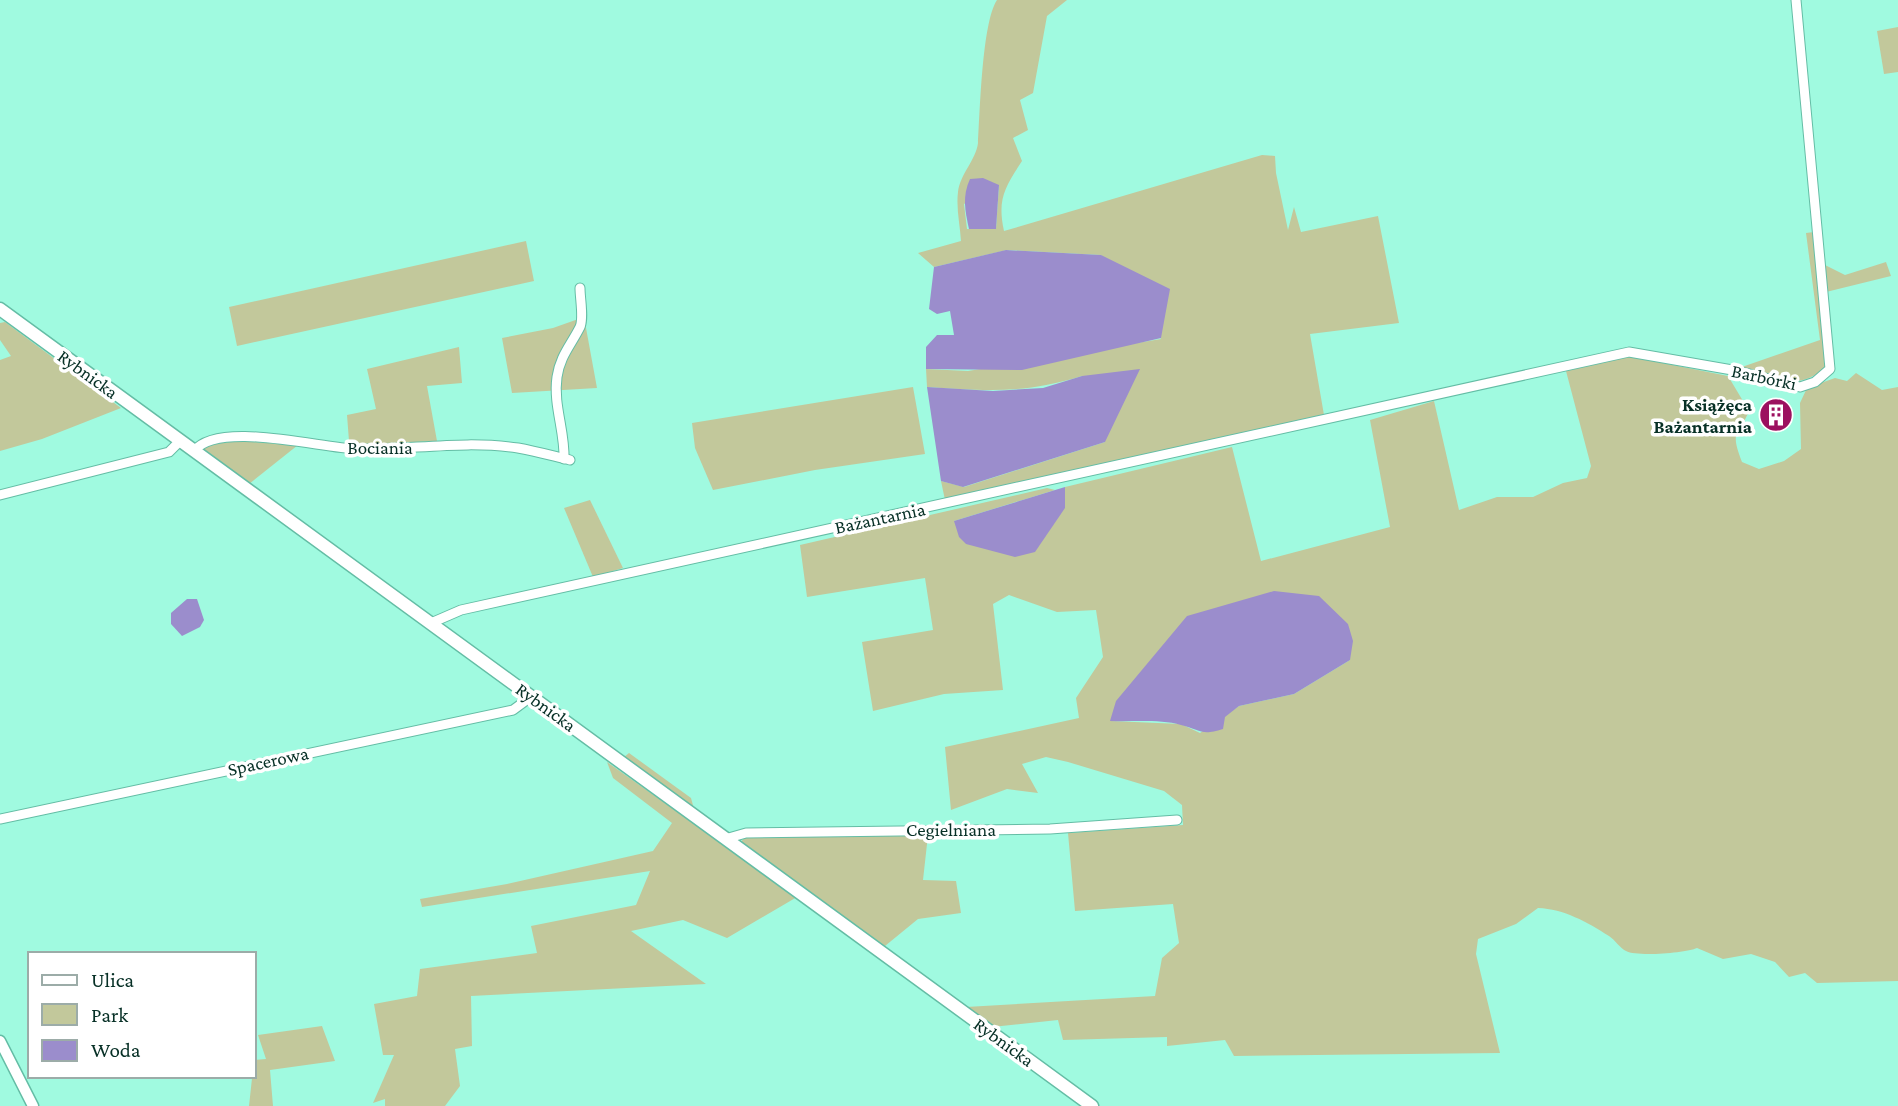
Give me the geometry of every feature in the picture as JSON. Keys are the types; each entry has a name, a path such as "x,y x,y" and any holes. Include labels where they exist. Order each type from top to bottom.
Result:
{"main road":[{"name":"Rybnicka","path":"0,309 1092,1106"}],"street":[{"name":"Barbórki","path":"1331,416 1629,352 1738,371 1800,387 1823,376 1830,369 1796,0"},
{"name":"Bociania","path":"194,451 200,443 212,439 274,439 354,449 516,448 567,460 556,397 557,377 561,358 581,325 580,288"},
{"name":"Bażantarnia","path":"431,623 461,610 1331,416"},
{"path":"0,495 169,452 180,440"},
{"name":"Spacerowa","path":"0,819 513,710 531,696"},
{"name":"Cegielniana","path":"725,838 746,833 1050,829 1177,820"},
{"path":"0,1041 33,1106"}],"green space":[{"path":"997,0 1067,0 1047,16 1033,93 1020,100 1028,130 1013,138 1022,161 1004,194 1001,210 1004,231 1262,155 1275,156 1288,230 1294,207 1301,232 1378,216 1399,323 1310,334 1324,415 945,500 941,481 964,487 1105,442 1082,376 1042,386 968,390 927,387 926,369 968,371 1161,339 1101,255 1007,250 934,267 918,253 961,241 958,192 978,143 983,68 992,11","holes":["999,185 996,229 967,229 964,204"]},
{"path":"1898,27 1898,72 1884,74 1877,31"},
{"path":"1814,232 1826,367 1815,375 1795,381 1784,381 1739,368 1820,340 1806,233"},
{"path":"526,241 534,281 237,346 229,307"},
{"path":"1886,262 1891,276 1826,292 1823,264 1845,275"},
{"path":"584,317 597,388 512,393 502,338 553,328"},
{"path":"5,322 121,408 42,439 0,451 0,360 11,356 0,340 0,323"},
{"path":"459,347 462,383 427,386 437,441 355,445 349,441 347,415 376,409 367,369"},
{"path":"1628,356 1728,376 1749,411 1737,434 1738,451 1742,462 1759,469 1784,461 1801,449 1800,403 1807,388 1835,378 1847,381 1856,373 1882,390 1898,387 1898,981 1817,983 1805,973 1789,977 1775,962 1751,954 1723,959 1697,948 1661,954 1632,953 1584,921 1557,911 1538,908 1516,924 1478,939 1476,954 1500,1053 1234,1056 1225,1040 1167,1046 1167,1037 1063,1040 1058,1020 992,1027 966,1007 1155,996 1162,958 1179,943 1173,904 1075,911 1068,833 1183,825 1182,805 1164,791 1046,757 1022,764 1038,793 1007,789 951,810 945,747 1079,718 1076,698 1103,657 1096,610 1057,612 1009,595 993,604 1003,690 944,694 873,711 862,642 933,630 925,578 807,597 800,545 1047,488 1055,490 954,521 1065,508 1065,487 1232,447 1261,561 1390,527 1370,420 1434,401 1459,510 1497,497 1533,497 1563,483 1587,478 1591,466 1566,371","holes":["1350,660 1294,694 1239,706 1200,733 1181,724 1111,721"]},
{"path":"913,387 925,454 815,470 713,490 695,448 692,423"},
{"path":"238,441 298,445 249,484 201,449 206,445"},
{"path":"590,500 623,568 593,577 564,508"},
{"path":"629,753 691,798 694,809 623,758"},
{"path":"607,762 797,897 727,938 683,920 631,931 706,984 471,996 472,1046 455,1049 460,1086 445,1106 385,1106 385,1099 373,1103 394,1055 383,1055 374,1004 417,996 420,969 537,953 531,926 636,905 650,871 422,907 420,899 507,884 653,851 672,823 613,778"},
{"path":"928,835 923,880 956,881 961,913 918,919 885,946 740,843 745,837"},
{"path":"322,1026 335,1061 270,1070 273,1106 249,1106 252,1078 256,1078 256,1060 266,1059 258,1035"}],"water":[{"path":"983,178 999,185 996,229 969,229 965,204 967,185 970,179"},
{"path":"1006,250 1101,255 1170,289 1161,338 1022,370 926,369 926,347 937,335 954,335 950,311 937,314 929,309 934,267"},
{"path":"1140,369 1105,442 963,487 941,481 927,387 993,391 1043,388 1082,376"},
{"path":"1065,487 1065,508 1035,552 1015,557 966,544 959,537 954,521"},
{"path":"1274,591 1319,596 1348,624 1353,641 1350,660 1294,694 1239,706 1225,717 1223,729 1216,731 1201,732 1164,722 1110,721 1116,701 1187,616"},
{"path":"187,599 197,599 204,620 200,627 182,636 171,624 171,613"}],"place":[{"name":"Książęca Bażantarnia","path":"1776,415"}]}
